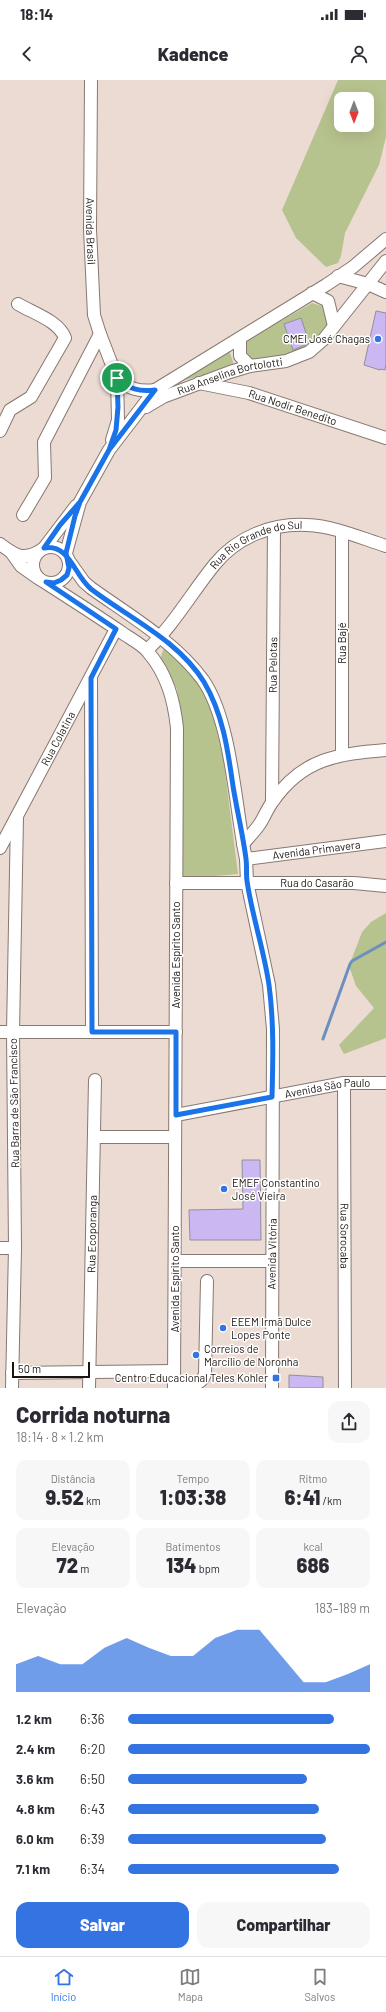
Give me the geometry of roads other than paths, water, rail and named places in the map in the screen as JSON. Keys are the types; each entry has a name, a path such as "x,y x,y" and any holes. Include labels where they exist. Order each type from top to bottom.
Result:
{"street":[{"name":"Avenida Brasil","path":"90,80 90,229 94,315 117,378 118,420 109,450"},
{"name":"Rua Anselina Bortolotti","path":"141,410 155,390 353,267 386,239"},
{"name":"Rua Anselina Bortolotti","path":"141,410 163,397 198,383 246,367 286,361 300,357 316,346 334,326 386,261"},
{"path":"338,276 368,284 386,292"},
{"path":"312,293 328,301 334,326"},
{"path":"0,431 10,410 31,397 65,338 62,331 57,326 18,304"},
{"path":"23,514 45,478 44,442 100,334"},
{"path":"237,390 237,382 246,367 240,356 240,338"},
{"path":"117,378 135,390 155,390"},
{"name":"Rua Nodir Benedito","path":"198,383 237,390 386,438"},
{"path":"80,502 67,557 69,568 67,575 54,583 42,580 34,573 32,566 34,558 80,502 109,450 141,410"},
{"name":"Rua Rio Grande do Sul","path":"164,640 227,550 251,536 274,528 306,524 342,532 386,546"},
{"name":"Rua Pelotas","path":"272,801 274,528"},
{"name":"Rua Bajé","path":"342,532 342,754"},
{"name":"Avenida Espírito Santo","path":"0,544 10,552 21,566 148,650 159,667 170,689 175,707 177,728 174,1388"},
{"path":"10,552 25,556 52,546 60,548 67,557"},
{"name":"Avenida Vitória","path":"67,557 76,572 91,588 164,640 189,663 204,681 214,701 222,724 246,859 247,882 269,985 273,1029 272,1097 274,1164 271,1260 272,1388"},
{"name":"Rua Colatina","path":"0,848 116,629"},
{"path":"148,650 164,640"},
{"path":"91,678 92,1032"},
{"path":"243,844 259,825 272,801 288,782 313,764 342,754 386,750"},
{"name":"Rua Barra de São Francisco","path":"12,1388 15,1248 13,1032 17,817"},
{"name":"Avenida Primavera","path":"246,859 386,841"},
{"path":"176,883 247,882"},
{"name":"Rua do Casarão","path":"247,882 354,883 386,886"},
{"path":"0,1032 176,1032"},
{"name":"Rua Ecoporanga","path":"89,1388 95,1080"},
{"name":"Avenida São Paulo","path":"176,1115 344,1083 386,1083"},
{"name":"Rua Sorocaba","path":"344,1083 345,1388"},
{"path":"94,1137 175,1137"},
{"path":"0,1248 15,1248"},
{"path":"175,1260 271,1260"},
{"path":"174,1388 200,1384 205,1374 207,1281"},
{"path":"12,1373 174,1371"}],"waterway":[{"path":"323,1039 350,964 352,961 386,942"}],"place":[{"name":"CMEI José Chagas","path":"378,339"},
{"name":"EMEF Constantino José Vieira","path":"224,1189"},
{"name":"EEEM Irmã Dulce Lopes Ponte","path":"223,1328"},
{"name":"Correios de Marcilio de Noronha","path":"196,1355"},
{"name":"Centro Educacional Teles Kohler","path":"276,1378"}]}
